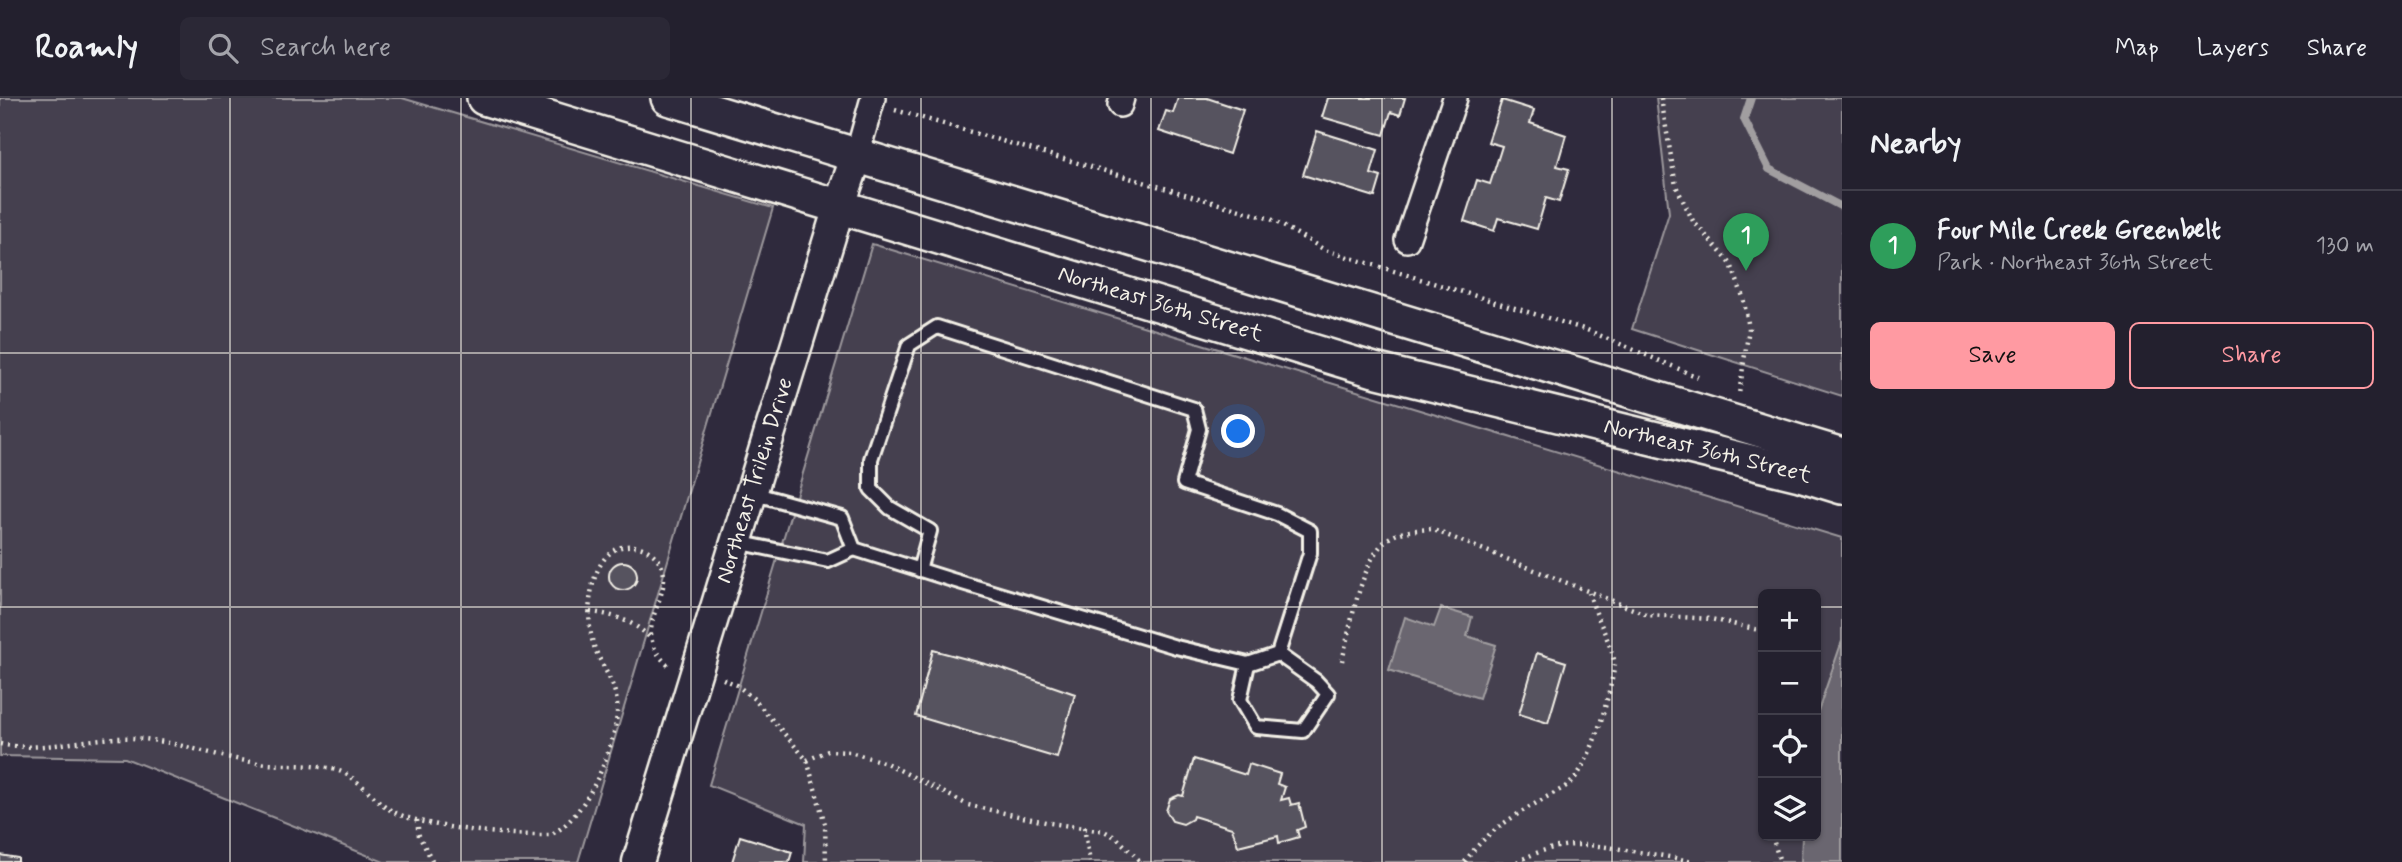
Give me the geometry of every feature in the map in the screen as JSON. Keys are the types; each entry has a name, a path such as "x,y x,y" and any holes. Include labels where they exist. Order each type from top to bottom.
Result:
{"main road":[{"name":"Northeast 36th Street","path":"484,98 1374,370 1819,459"},
{"name":"Northeast 36th Street","path":"668,98 857,155 1819,459 1842,486"}],"street":[{"name":"Northeast Trilein Drive","path":"638,862 873,98"},
{"path":"1407,240 1455,98"}],"lane":[{"path":"919,570 930,531 890,508 871,489 871,459 909,345 937,327 1195,409 1199,429 1184,483 1277,513 1310,531 1310,553 1278,654"},
{"path":"752,492 842,518 854,549"},
{"path":"737,542 828,561 854,549 1176,647 1248,664 1278,654"},
{"path":"1248,664 1240,700 1256,727 1303,731 1328,695 1316,681 1278,654"}],"path":[{"path":"1342,662 1365,575 1376,552 1391,536 1411,530 1432,529 1648,615 1711,619 1758,630"},
{"path":"0,744 35,747 133,738 258,763 335,769 347,774 376,801 395,813 444,826 541,835 559,831 575,816 601,769 614,733 617,702 594,647 590,612 590,593 596,575 602,562 612,551 632,545 650,552 663,568 664,579 652,626 652,640"},
{"path":"1465,862 1472,851 1499,826 1568,785 1582,771 1589,756 1615,664 1589,593"},
{"path":"590,612 618,618 644,631 662,660 673,669 722,678 737,685 754,699 807,760 825,824 826,862"},
{"path":"807,760 828,751 849,752 886,763 968,805 1104,831 1117,838 1141,862"},
{"path":"417,820 419,836 433,862"},
{"path":"1084,827 1090,862"},
{"path":"1774,841 1780,862"},
{"path":"1517,862 1547,849 1583,844 1692,862"}],"shaded area":[{"path":"0,98 402,98 773,208 578,862 384,862 125,758 0,756"},
{"path":"1656,98 1842,98 1842,396 1632,329 1669,213"},
{"path":"872,244 1842,538 1842,862 804,862 806,824 709,785"},
{"path":"1441,608 1472,617 1467,636 1496,645 1479,698 1389,670 1405,617 1434,627"},
{"path":"1842,641 1842,862 1801,862 1802,841 1821,841 1821,702"}],"building":[{"path":"1178,98 1207,98 1243,110 1229,154 1159,131 1166,111 1173,113"},
{"path":"1328,98 1405,98 1400,115 1391,112 1384,135 1322,117"},
{"path":"1502,100 1534,110 1530,123 1566,135 1557,166 1569,169 1559,202 1546,198 1537,229 1498,218 1494,231 1464,221 1477,180 1490,184 1502,146 1488,142"},
{"path":"1317,131 1378,150 1371,174 1381,177 1375,197 1303,175"},
{"path":"623,562 633,566 637,576 633,586 623,590 613,586 609,576 613,566"},
{"path":"933,650 1000,668 1075,694 1057,758 916,716"},
{"path":"1537,653 1566,662 1548,723 1519,714"},
{"path":"1194,759 1246,775 1249,764 1280,774 1277,784 1285,787 1281,800 1289,798 1291,805 1299,803 1305,827 1297,830 1299,837 1279,843 1278,836 1238,846 1232,828 1193,816 1183,824 1172,821 1166,811 1170,799 1183,796"},
{"path":"740,836 792,852 789,862 732,862"},
{"path":"0,855 18,858 18,862 0,862"}],"waterway":[{"path":"1751,98 1744,119 1769,169 1842,207"}],"place":[{"name":"Four Mile Creek Greenbelt","path":"1746,271"}]}
